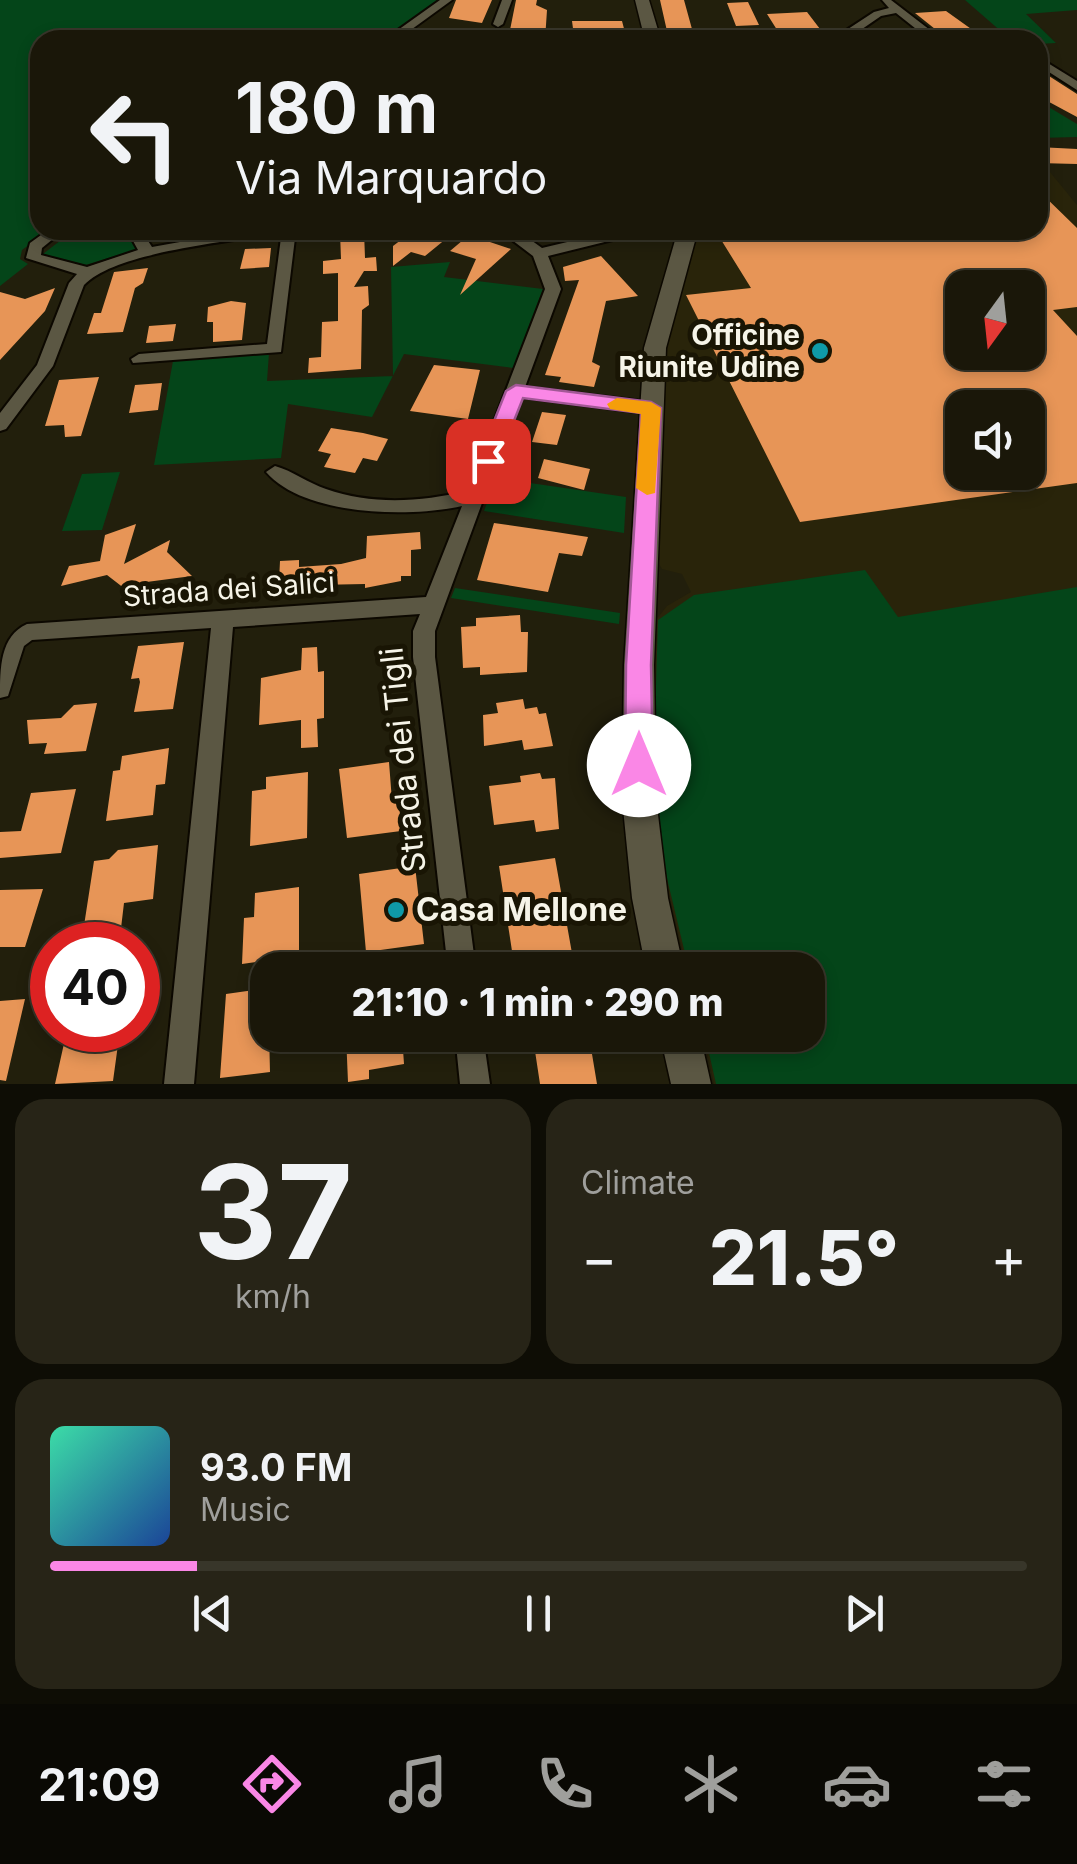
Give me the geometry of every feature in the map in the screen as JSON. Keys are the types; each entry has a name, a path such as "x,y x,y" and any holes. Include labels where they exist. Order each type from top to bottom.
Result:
{"street":[{"path":"404,30 447,0"},
{"path":"498,24 507,0"},
{"path":"642,0 650,30"},
{"path":"884,0 925,30"},
{"path":"854,30 878,14 897,10"},
{"path":"1048,67 1077,86"},
{"path":"43,240 35,246 33,258 88,272"},
{"path":"139,240 146,252"},
{"path":"0,425 45,366 77,283 88,272 146,252 215,240"},
{"path":"138,359 275,348 288,240"},
{"path":"521,240 540,253 594,240"},
{"path":"662,952 650,898 639,798 639,665 655,348 685,240"},
{"name":"Strada dei Tigli","path":"460,952 424,631 553,289 550,269 540,253"},
{"path":"516,391 651,408"},
{"path":"275,472 334,500 378,506 448,504 474,496"},
{"name":"Strada dei Salici","path":"0,689 14,641 27,632 434,604"},
{"path":"178,1084 223,619"},
{"path":"472,1052 476,1084"},
{"path":"684,1052 691,1084"}],"shaded area":[{"path":"1048,170 1077,205 1077,1084 714,1084 707,1052 825,1052 825,952 683,952 651,817 656,620 667,606 691,592 682,574 662,569 654,555 664,347 696,240 1048,240"}],"green space":[{"path":"0,0 439,0 398,30 30,30 30,240 36,240 22,250 20,259 28,264 0,286"},
{"path":"965,0 1077,0 1077,10 1026,14 1043,30 1000,30"},
{"path":"1048,107 1077,124 1077,137 1048,138"},
{"path":"61,240 133,240 138,249 86,265 43,254"},
{"path":"450,262 444,277 543,289 513,368 404,354 393,376 391,267"},
{"path":"269,353 267,381 393,376 372,417 288,404 281,458 154,465 173,361"},
{"path":"120,472 102,530 62,531 82,474"},
{"path":"496,478 626,497 624,533 484,511"},
{"path":"865,570 898,617 1077,587 1077,1084 716,1084 709,1052 825,1052 825,952 685,952 652,816 658,620 694,595"},
{"path":"455,588 620,613 619,624 451,598"}],"building":[{"path":"456,0 492,0 482,23 449,18"},
{"path":"516,0 537,0 536,5 547,10 546,30 510,30"},
{"path":"660,0 684,0 692,30 667,30"},
{"path":"748,2 759,25 736,26 727,3"},
{"path":"946,11 973,30 936,30 915,13"},
{"path":"807,12 820,29 777,30 767,14"},
{"path":"572,21 622,21 624,30 573,30"},
{"path":"1048,75 1077,94 1077,117 1048,101"},
{"path":"1048,148 1077,149 1077,164 1048,163"},
{"name":"Officine Riunite Udine","path":"1048,200 1077,228 1077,307 1053,310 1077,336 1077,483 1045,488 1045,390 945,390 945,490 1027,490 800,522 686,295 751,288 721,240 1048,240"},
{"path":"340,240 364,240 365,258 376,257 377,271 364,271 354,287 368,286 369,305 362,310 361,369 308,373 309,358 321,357 322,322 338,321 338,273 323,274 323,261 341,259"},
{"path":"401,240 445,240 425,256 411,252 393,266 393,246"},
{"path":"463,240 484,240 511,249 460,295 476,259 450,251"},
{"path":"271,248 269,267 240,269 245,249"},
{"path":"601,256 638,296 606,301 592,362 600,366 594,387 559,382 561,377 545,375 579,280 565,281 563,267"},
{"path":"148,268 143,283 135,288 123,332 87,334 94,313 101,313 114,272"},
{"path":"55,288 45,311 0,360 0,292 25,299"},
{"path":"231,301 246,303 242,340 213,342 213,322 207,322 208,307"},
{"path":"176,324 173,341 146,343 149,326"},
{"path":"434,365 480,370 468,419 410,411"},
{"path":"99,377 81,436 65,437 64,425 45,426 59,380"},
{"path":"162,383 158,410 129,413 135,385"},
{"path":"542,412 566,415 557,445 532,442"},
{"path":"331,428 388,439 377,461 363,458 355,473 324,467 331,454 318,451"},
{"path":"544,459 590,469 584,490 538,478"},
{"path":"494,523 588,537 582,556 559,553 548,592 477,580"},
{"path":"136,524 124,564 170,540 167,552 192,576 139,583 129,592 107,575 61,586 69,566 100,561 105,535"},
{"path":"420,532 421,549 411,550 411,576 401,576 401,581 365,588 365,584 315,585 298,569 298,580 279,581 280,561 299,560 299,567 341,564 366,558 367,536"},
{"path":"520,615 521,632 528,632 527,672 480,675 480,667 463,668 461,627 476,626 476,618"},
{"path":"184,642 173,709 134,712 140,682 139,678 131,679 138,646"},
{"path":"317,647 318,672 324,671 324,718 317,719 318,747 301,748 301,720 259,725 261,678 301,670 302,648"},
{"path":"523,699 525,709 537,707 539,714 546,713 553,746 524,750 522,740 484,746 483,715 498,713 496,703"},
{"path":"97,703 86,751 44,754 47,743 29,744 27,720 61,718 74,705"},
{"path":"169,748 165,784 156,785 153,815 106,821 113,771 120,770 122,756"},
{"path":"389,762 392,801 399,800 401,831 347,838 339,769"},
{"path":"308,772 307,838 250,846 252,791 266,789 266,777"},
{"path":"540,773 542,779 555,778 559,829 536,832 534,820 494,825 489,786 521,782 520,776"},
{"path":"76,789 61,853 0,858 0,832 21,831 31,793"},
{"path":"158,845 153,899 124,903 122,922 85,922 94,861 109,859 118,850"},
{"path":"555,858 572,952 505,952 512,951 499,866"},
{"name":"Casa Mellone","path":"415,866 424,944 366,952 359,874"},
{"path":"299,887 299,952 250,952 250,963 242,964 244,918 254,917 255,893"},
{"path":"43,889 25,947 0,947 0,890"},
{"path":"250,991 250,1052 270,1052 270,1072 220,1078 226,994"},
{"path":"25,999 6,1081 0,1080 0,1001"},
{"path":"62,1052 117,1052 113,1081 55,1084"},
{"path":"347,1052 403,1052 404,1064 369,1070 369,1079 348,1082"},
{"path":"535,1052 592,1052 597,1084 540,1084"}],"slow traffic":[{"path":"617,404 651,408 647,488"}],"place":[{"name":"Officine Riunite Udine","path":"820,351"},
{"name":"Casa Mellone","path":"396,910"}],"route":[{"path":"488,461 516,391 651,408 639,665 639,765"}]}
